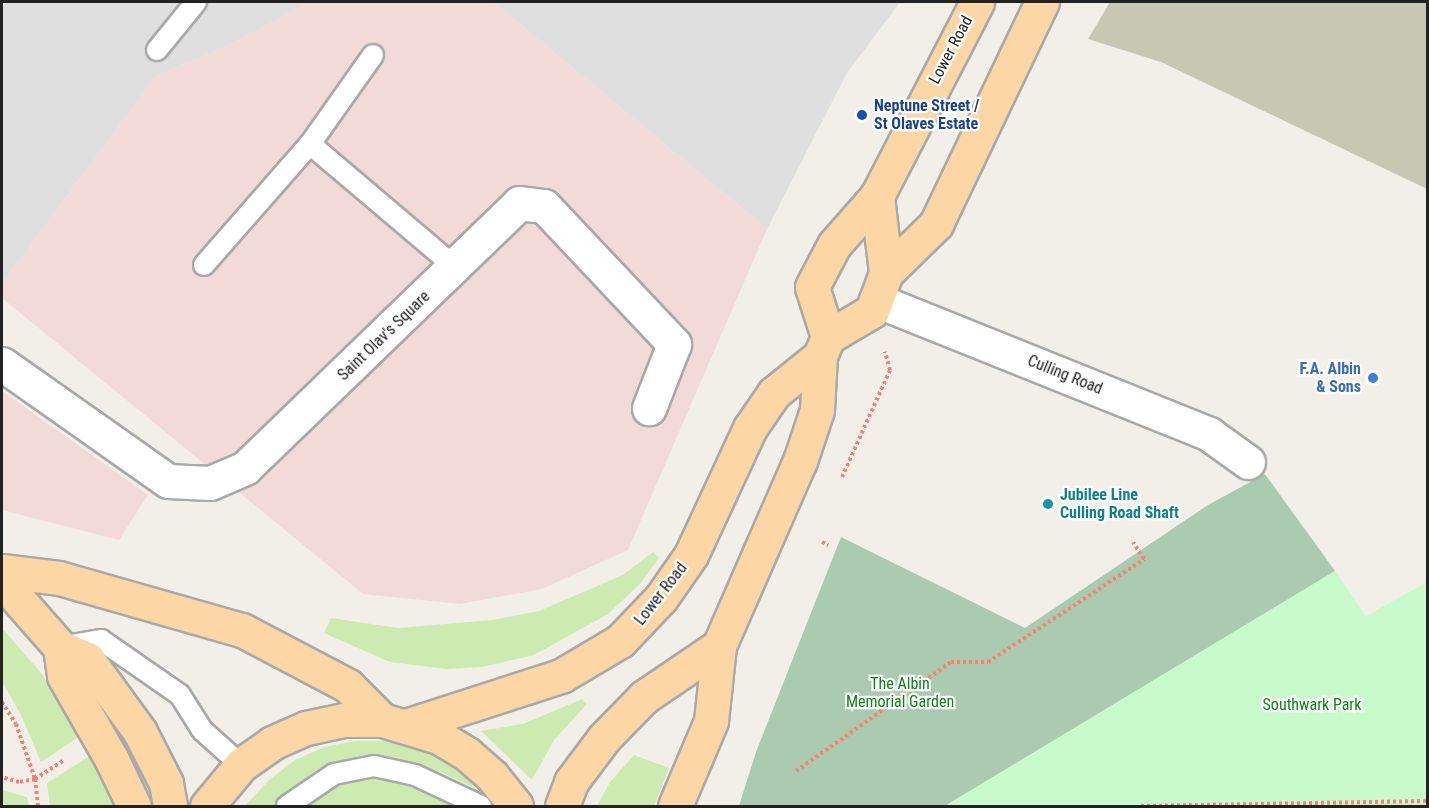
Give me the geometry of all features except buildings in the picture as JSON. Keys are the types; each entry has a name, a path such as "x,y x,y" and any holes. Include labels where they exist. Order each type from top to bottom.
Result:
{"main road":[{"name":"Lower Road","path":"675,807 711,721 719,646 802,453 817,410 824,346 812,287 834,245 877,196 977,2"},
{"name":"Lower Road","path":"395,723 561,676 620,641 661,598 691,555 750,429 774,393 824,346 872,311 881,286 936,225 1042,2"},
{"path":"877,196 881,286"},
{"path":"2,571 59,578 242,630 348,686 395,723 467,754 492,776 516,807"},
{"path":"2,581 60,646 87,659 140,732 166,783 170,807"},
{"path":"60,646 64,676 111,758 134,807"},
{"path":"562,807 571,782 604,738 644,697 719,646"},
{"path":"207,807 241,765 272,743 306,728 344,720 395,723"}],"street":[{"name":"Saint Olav's Square","path":"2,364 168,481 210,483 245,468 456,268 519,203 544,206 675,344 649,408"},
{"name":"Culling Road","path":"881,286 1209,434 1248,462"}],"lane":[{"path":"157,50 196,2"},
{"path":"204,265 310,144 373,55"},
{"path":"310,144 456,268"},
{"path":"60,646 102,640 180,695 202,730 241,765"},
{"path":"287,807 334,774 374,766 415,775 481,807"}],"path":[{"path":"840,480 890,370"},
{"path":"796,771 951,662 988,662 1144,559 1133,542"},
{"path":"822,543 828,545"},
{"path":"2,702 16,724 35,779 38,807"},
{"path":"2,777 19,782 35,779"},
{"path":"1141,807 1428,801"}],"shaded area":[{"path":"2,2 309,2 232,44 156,76 2,284"},
{"path":"309,2 493,2 767,229 628,550 542,589 460,604 363,594 2,298 2,284 156,76 232,44"},
{"path":"493,2 900,2 847,73 767,229"},
{"path":"1110,2 1427,2 1427,189 1161,62 1088,39"},
{"path":"2,391 148,495 119,540 2,510"}],"green space":[{"name":"The Albin Memorial Garden","path":"1265,474 1335,571 945,806 739,806 756,752 841,537 1025,628 1208,505"},
{"path":"653,552 659,558 640,584 608,614 534,655 482,667 446,669 390,662 324,633 331,618 398,628 493,620 539,611 623,575"},
{"name":"Southwark Park","path":"1335,571 1366,616 1427,582 1427,806 945,806"},
{"path":"2,628 42,674 80,736 41,762 21,715 2,682"},
{"path":"582,699 587,704 554,740 532,780 481,731 523,724"},
{"path":"355,741 387,741 418,747 447,760 476,784 474,788 439,771 426,793 452,806 245,806 269,780 295,760 324,747"},
{"path":"91,755 116,806 50,806 47,783"},
{"path":"634,755 669,768 654,806 597,806 610,782"},
{"path":"2,790 27,797 29,806 2,806"}],"place":[{"name":"Neptune Street / St Olaves Estate","path":"862,115"},
{"name":"F.A. Albin & Sons","path":"1373,378"},
{"name":"Jubilee Line Culling Road Shaft","path":"1048,504"}]}
